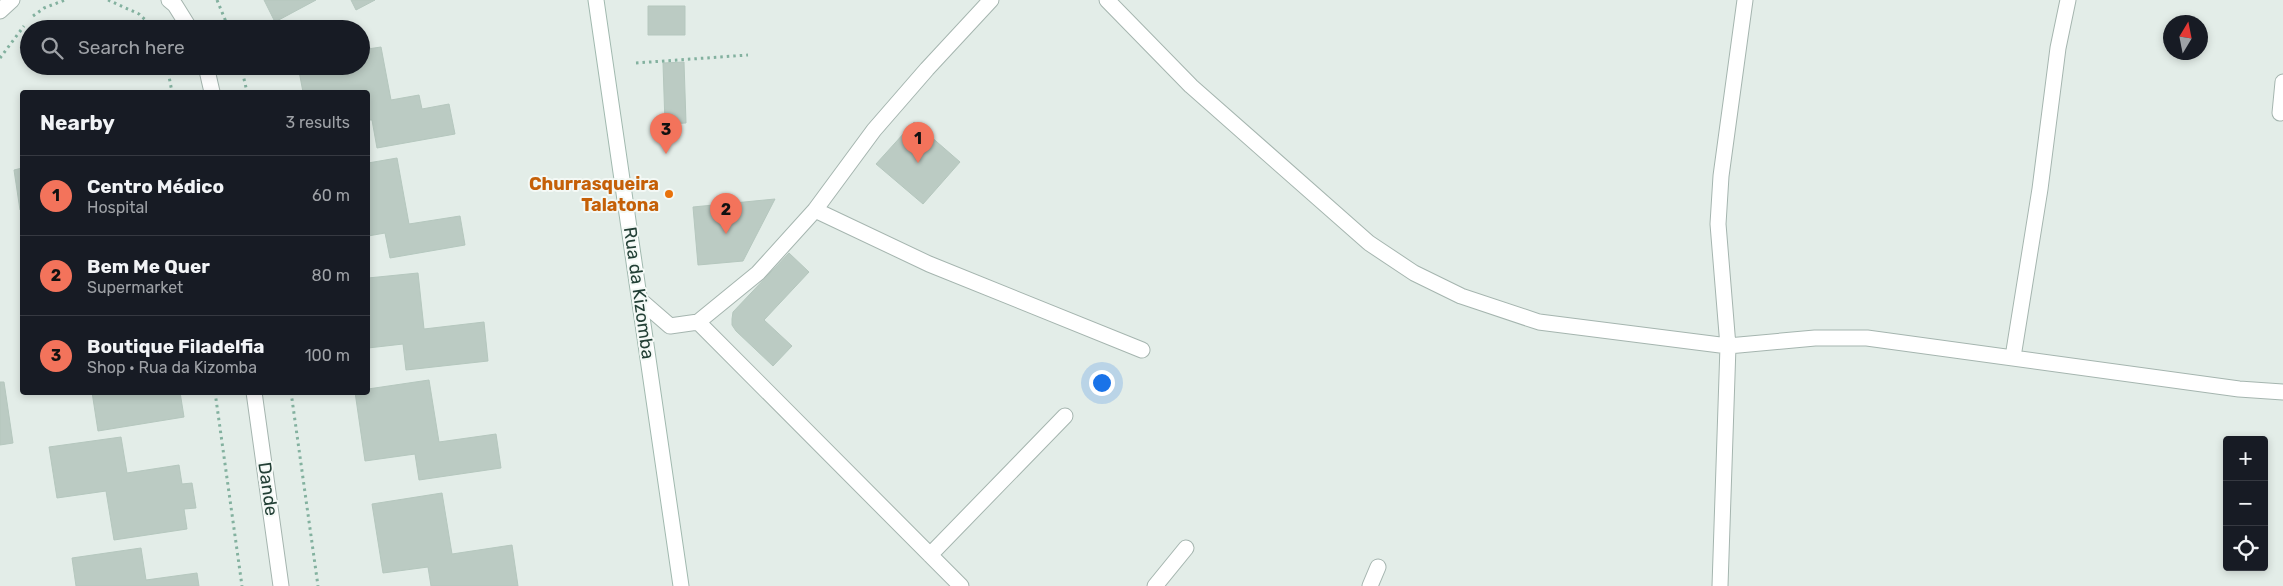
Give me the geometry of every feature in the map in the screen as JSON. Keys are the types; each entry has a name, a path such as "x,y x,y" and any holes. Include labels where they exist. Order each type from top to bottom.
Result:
{"street":[{"path":"0,11 12,0"},
{"path":"169,0 175,4 185,20"},
{"name":"Rua da Kizomba","path":"596,0 681,586"},
{"path":"640,300 670,326 698,322 758,273 815,210 874,130 991,0"},
{"path":"1107,0 1191,86 1369,242 1414,273 1461,296 1539,322 1728,346 1815,338 1866,338 2239,389 2283,392"},
{"path":"1720,586 1728,346 1718,224 1721,176 1745,0"},
{"path":"2013,357 2040,189 2058,48 2068,0"},
{"path":"208,75 212,90"},
{"path":"2280,113 2283,82"},
{"path":"815,210 928,264 1142,350"},
{"path":"698,322 961,586"},
{"name":"Dande","path":"254,395 281,586"},
{"path":"930,555 1065,416"},
{"path":"1155,586 1186,548"},
{"path":"1370,586 1378,567"}],"path":[{"path":"31,18 44,8 65,0"},
{"path":"108,0 139,14 145,20"},
{"path":"217,0 225,20"},
{"path":"0,58 20,31"},
{"path":"636,63 748,55"},
{"path":"169,75 172,90"},
{"path":"243,75 246,90"},
{"path":"214,395 242,586"},
{"path":"291,395 318,586"}],"building":[{"path":"264,0 316,0 279,20 274,20"},
{"path":"351,0 375,0 356,10"},
{"path":"648,6 685,6 685,35 648,35"},
{"path":"381,47 391,100 419,95 422,109 449,104 455,134 377,148 372,120 370,120 370,90 303,90 300,75 370,75 370,49"},
{"path":"684,62 686,123 665,124 663,63"},
{"path":"914,122 960,162 923,204 876,164"},
{"path":"397,158 409,224 460,216 465,245 390,258 385,233 370,236 370,163"},
{"path":"20,168 20,210 14,170"},
{"path":"775,199 743,261 698,265 693,207"},
{"path":"789,253 809,272 764,320 792,346 773,366 736,331 732,325 732,319 733,312"},
{"path":"418,273 424,329 484,322 488,361 406,370 403,344 370,348 370,278"},
{"path":"429,380 439,442 496,434 501,468 419,480 415,454 365,461 355,395 370,395 370,389"},
{"path":"0,382 4,382 13,443 0,445"},
{"path":"92,395 180,395 184,417 98,431"},
{"path":"121,437 127,473 179,465 182,484 192,483 196,508 184,509 187,529 114,540 106,491 57,498 49,447"},
{"path":"442,493 452,554 512,545 518,586 431,586 428,567 383,573 372,504"},
{"path":"141,548 146,580 197,573 199,586 76,586 72,558"}],"place":[{"name":"Boutique Filadelfia","path":"666,154"},
{"name":"Centro Médico","path":"918,163"},
{"name":"Churrasqueira Talatona","path":"669,194"},
{"name":"Bem Me Quer","path":"726,234"}]}
